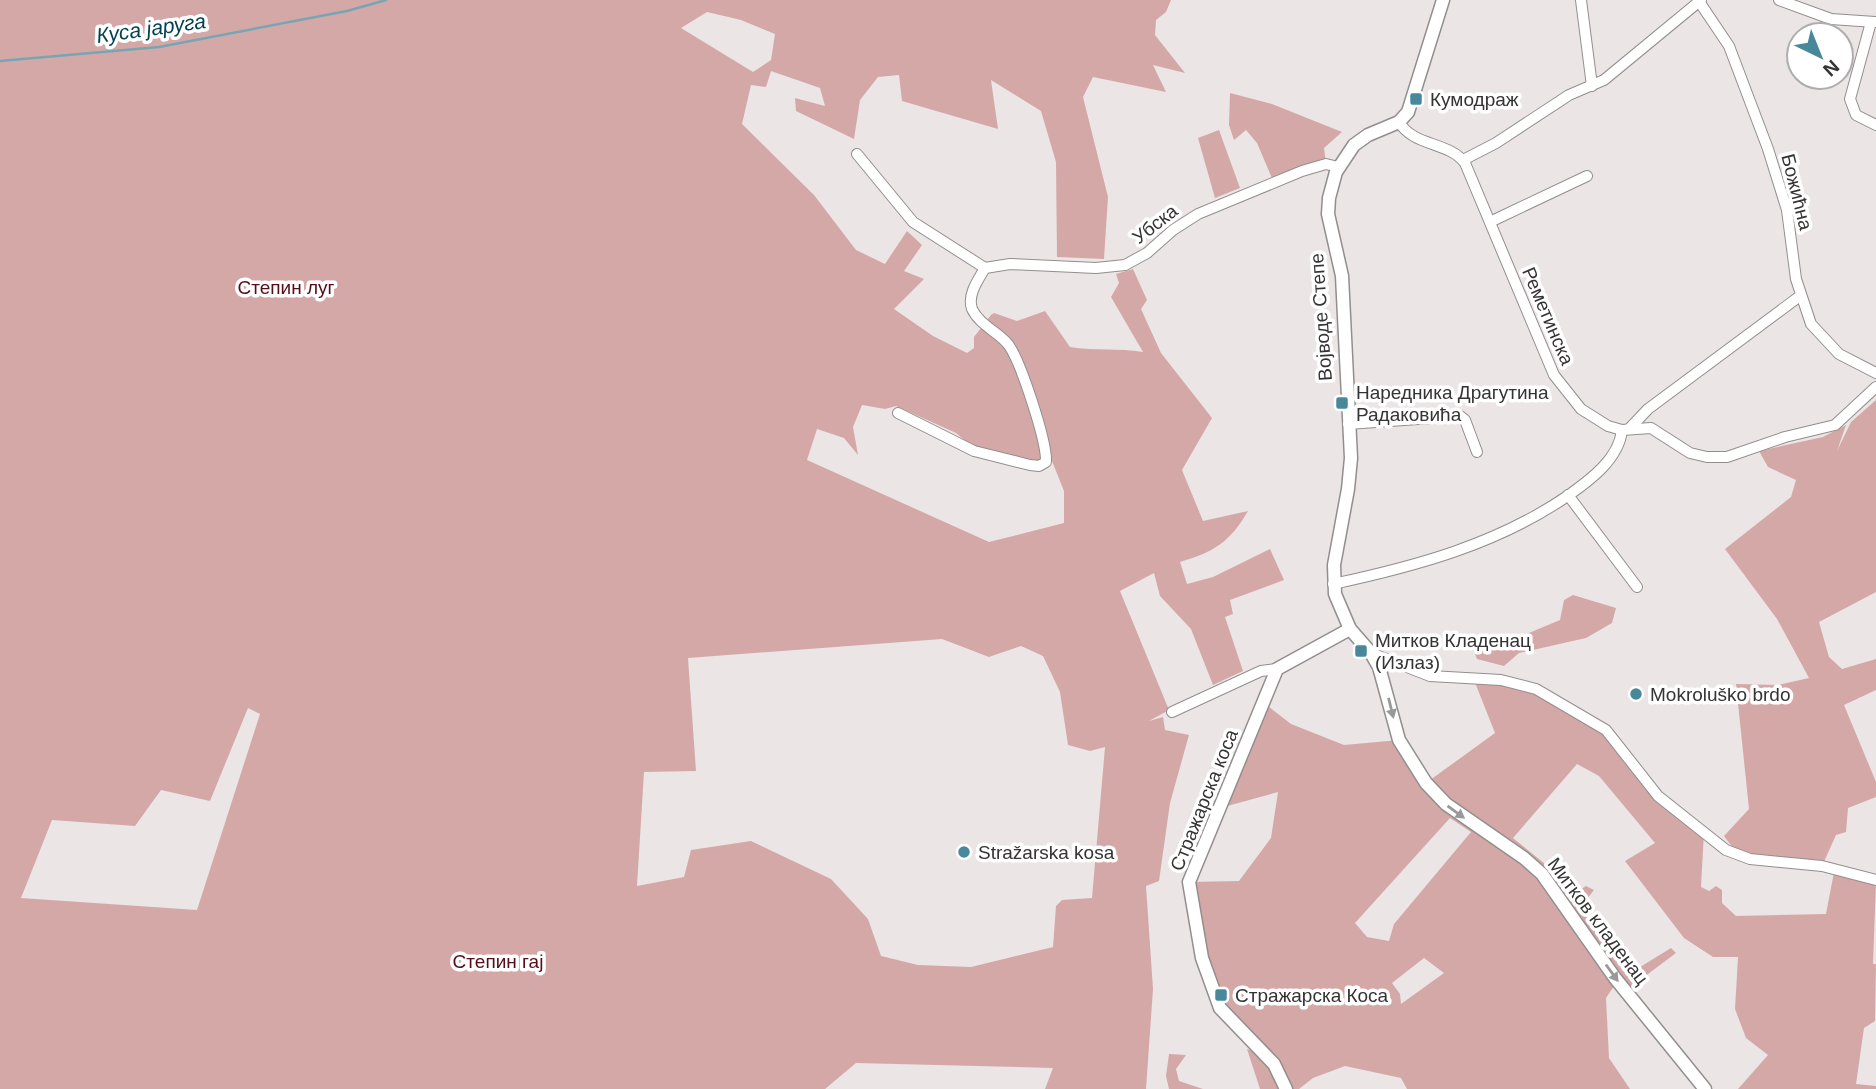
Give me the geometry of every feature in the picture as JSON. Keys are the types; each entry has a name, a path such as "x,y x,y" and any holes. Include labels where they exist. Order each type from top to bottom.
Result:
{"street":[{"path":"1443,0 1413,99 1399,122 1410,135 1454,152 1463,160 1496,144 1562,99 1604,80 1699,0"},
{"path":"1581,0 1592,86"},
{"name":"Божићна","path":"1699,0 1729,46 1776,173 1787,210 1800,296 1811,324 1830,345 1855,364 1876,373"},
{"path":"1779,0 1831,19 1874,22 1850,99 1856,115 1876,125"},
{"name":"Војводе Степе","path":"1350,629 1333,584 1335,554 1350,475 1342,276 1328,214 1330,191 1338,167 1361,139 1399,122"},
{"path":"857,154 913,222 985,268 973,290 972,307 979,319 1013,351 1042,434 1046,462 1042,465 1030,465 974,451 898,412"},
{"name":"Реметинска","path":"1463,160 1492,221 1529,319 1561,387 1587,413 1608,426 1626,430 1651,428 1690,453 1715,458 1727,457 1762,444 1835,425 1876,387"},
{"name":"Убска","path":"985,268 1010,264 1096,268 1125,265 1147,253 1172,230 1198,214 1302,171 1326,164 1338,167"},
{"path":"1492,221 1587,176"},
{"path":"1333,584 1406,567 1482,542 1517,527 1568,495 1601,469 1626,430 1648,409 1800,296"},
{"path":"1348,424 1460,416 1465,420 1477,452"},
{"path":"1568,495 1637,587"},
{"path":"1172,712 1261,671 1277,669 1350,629"},
{"name":"Митков кладенац","path":"1350,629 1369,651 1387,694 1399,740 1426,783 1446,804 1524,858 1542,874 1615,978 1706,1089"},
{"path":"1369,651 1430,676 1501,680 1536,689 1606,730 1658,796 1726,850 1751,859 1822,866 1876,880"},
{"name":"Стражарска коса","path":"1277,669 1189,882 1202,958 1220,1008 1273,1064 1286,1089"}],"green space":[{"name":"Степин луг","path":"0,0 1171,0 1166,12 1156,20 1155,35 1185,73 1153,65 1166,92 1093,77 1083,97 1108,197 1104,259 1057,257 1056,162 1041,111 991,80 998,129 902,101 899,75 878,77 860,100 854,139 796,111 795,98 825,106 820,88 771,71 766,87 751,85 742,124 814,195 856,250 885,264 907,231 922,245 904,271 924,279 894,309 933,336 967,353 974,348 974,337 994,313 1017,321 1045,311 1070,347 1143,352 1111,297 1119,283 1116,274 1133,269 1147,300 1141,309 1161,353 1212,418 1182,470 1203,521 1248,511 1235,531 1212,550 1180,562 1187,584 1213,577 1270,549 1284,580 1230,600 1233,614 1225,617 1243,671 1213,685 1191,629 1160,596 1154,573 1120,591 1169,710 1149,721 1163,717 1165,730 1189,735 1170,803 1159,881 1146,886 1153,989 1146,1089 1045,1089 1053,1068 856,1063 825,1089 0,1089","holes":["707,12 741,20 775,34 771,60 753,72 681,28","862,405 885,409 896,406 956,433 974,448 1016,459 1052,461 1064,491 1064,523 989,542 807,460 817,429 844,438 858,455 853,427","942,639 989,657 1021,646 1043,656 1060,692 1068,745 1090,751 1105,747 1092,898 1062,900 1056,906 1053,947 971,967 918,965 881,956 868,919 831,879 751,841 691,850 684,877 637,886 644,772 696,771 688,658","248,708 260,714 197,910 21,898 52,820 135,826 161,790 210,801"]},
{"path":"1230,93 1272,104 1342,132 1324,148 1326,164 1274,183 1257,143 1246,130 1234,140 1229,125"},
{"path":"1219,130 1240,188 1215,198 1198,138"},
{"path":"1876,400 1876,592 1819,622 1829,657 1842,669 1876,659 1876,690 1844,705 1876,782 1876,797 1848,808 1846,832 1836,835 1822,866 1736,852 1724,836 1749,809 1736,684 1778,685 1809,678 1777,619 1725,549 1791,497 1796,480 1768,467 1759,451 1823,437 1846,425 1837,451 1851,422"},
{"path":"1573,595 1616,608 1612,623 1586,638 1519,653 1504,666 1477,659 1469,638 1510,641 1560,620 1564,600"},
{"path":"1474,680 1518,684 1607,726 1647,782 1704,832 1701,887 1709,891 1716,886 1722,890 1722,903 1736,916 1826,914 1834,872 1876,882 1873,964 1876,964 1875,1021 1864,1028 1856,1084 1876,1086 1876,1089 1738,1089 1768,1055 1746,1038 1735,1009 1738,957 1713,957 1684,938 1625,861 1655,843 1599,776 1577,764 1513,838 1555,872 1571,895 1586,886 1594,890 1580,908 1623,968 1632,972 1671,948 1676,953 1632,986 1614,986 1606,998 1609,1058 1630,1089 1407,1089 1401,1078 1345,1066 1313,1078 1299,1089 1260,1089 1247,1049 1261,1053 1220,1008 1189,882 1239,881 1271,838 1278,792 1220,808 1264,703 1291,724 1344,745 1399,740 1426,783 1495,733","holes":["1450,818 1471,832 1394,924 1389,941 1367,937 1355,923","1424,958 1444,973 1401,1004 1400,994 1392,983"]},
{"path":"1169,1054 1186,1055 1176,1069 1179,1081 1203,1089 1169,1089 1166,1076"}],"waterway":[{"name":"Куса јаруга","path":"0,61 159,47 347,11 386,0"}],"place":[{"name":"Кумодраж","path":"1416,99"},
{"name":"Наредника Драгутина Радаковића","path":"1342,403"},
{"name":"Митков Кладенац (Излаз)","path":"1361,651"},
{"name":"Mokroluško brdo","path":"1636,694"},
{"name":"Stražarska kosa","path":"964,852"},
{"name":"Стражарска Коса","path":"1221,995"}],"park label":[{"name":"Степин гај","path":"498,961"}]}
